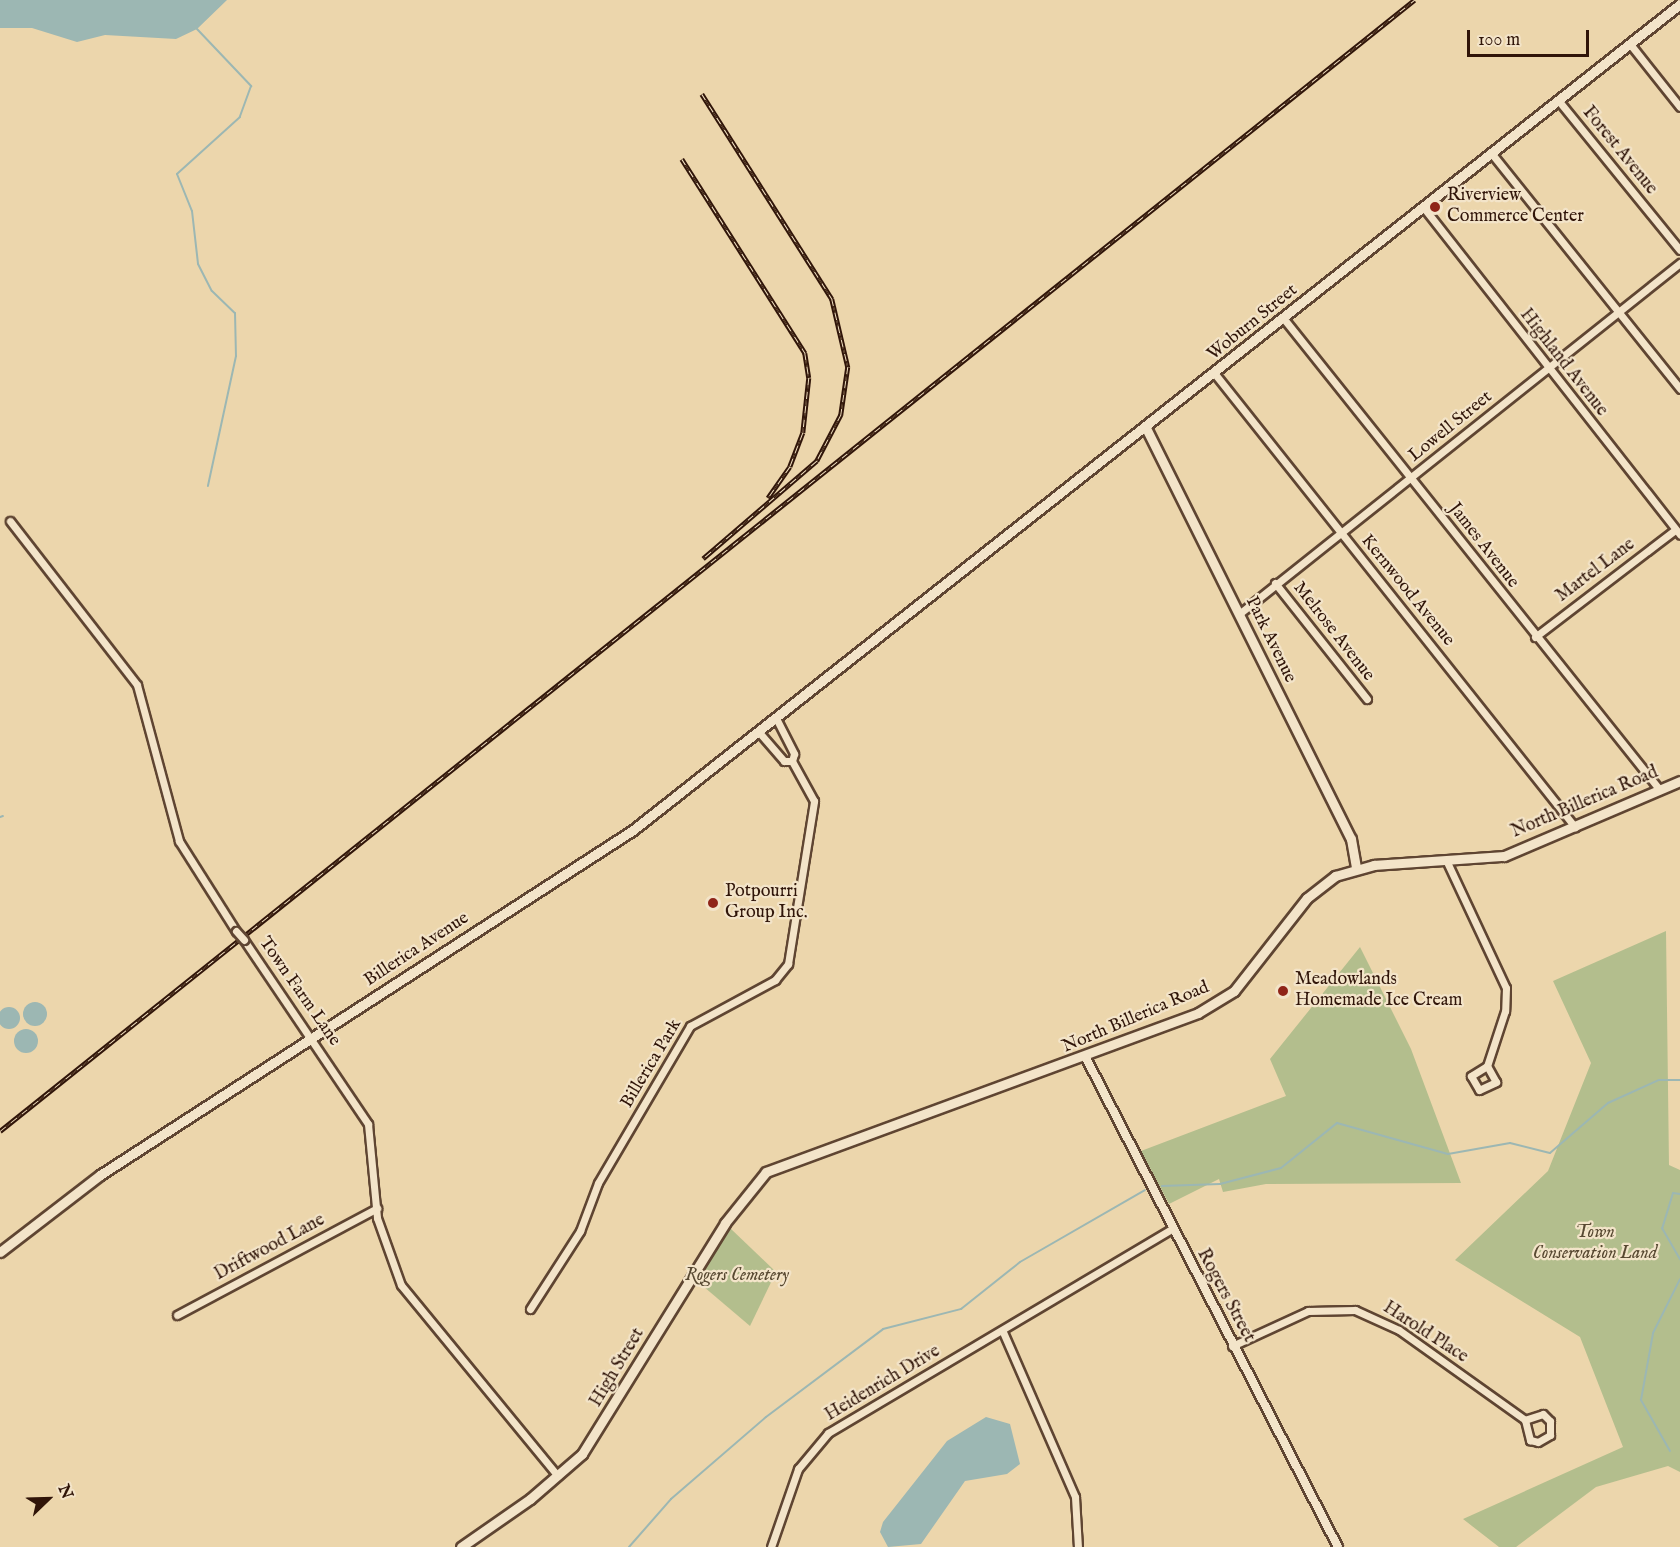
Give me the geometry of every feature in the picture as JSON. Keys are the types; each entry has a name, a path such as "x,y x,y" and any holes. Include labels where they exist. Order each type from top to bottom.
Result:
{"main road":[{"name":"Woburn Street","path":"846,667 1680,4"},
{"name":"Park Avenue","path":"1146,428 1351,839 1356,868"},
{"name":"Billerica Avenue","path":"0,1252 94,1178 633,830 846,667"},
{"name":"North Billerica Road","path":"766,1172 1086,1058 1220,1001 1249,976 1307,898 1356,868 1504,856 1680,781"},
{"name":"High Street","path":"467,1545 558,1476 595,1436 724,1223 766,1172"}],"street":[{"path":"1630,44 1680,107"},
{"name":"Forest Avenue","path":"1558,100 1680,250"},
{"path":"1492,154 1680,389"},
{"name":"Highland Avenue","path":"1424,208 1678,533"},
{"name":"Lowell Street","path":"1239,614 1275,583 1411,478 1680,263"},
{"name":"James Avenue","path":"1284,319 1535,637 1659,789"},
{"name":"Kernwood Avenue","path":"1215,374 1575,827"},
{"name":"Town Farm Lane","path":"10,521 137,685 178,841 236,931 313,1037 368,1124 383,1242 401,1285 558,1476"},
{"name":"Martel Lane","path":"1535,637 1678,533"},
{"name":"Melrose Avenue","path":"1275,583 1366,699"},
{"name":"Billerica Park","path":"530,1309 580,1232 598,1183 690,1026 775,980 788,964 814,810 809,783 792,761 777,720"},
{"name":"Billerica Park","path":"760,733 784,761 792,761"},
{"path":"1447,862 1506,988 1504,1011 1487,1066"},
{"name":"Rogers Street","path":"1086,1058 1171,1229 1338,1547"},
{"name":"Driftwood Lane","path":"177,1315 377,1208"},
{"name":"Heidenrich Drive","path":"771,1547 798,1469 815,1444 846,1419 1003,1332 1171,1229"},
{"name":"Harold Place","path":"1232,1346 1308,1311 1355,1310 1399,1330 1525,1420 1530,1440 1538,1442 1550,1435 1547,1417 1533,1414 1525,1420"},
{"path":"1003,1332 1075,1497 1078,1547"}],"green space":[{"name":"Town Conservation Land","path":"1666,931 1669,1165 1680,1170 1680,1472 1668,1466 1596,1487 1516,1547 1499,1547 1463,1519 1623,1447 1580,1337 1455,1260 1548,1171 1591,1063 1553,981"},
{"path":"1360,947 1411,1049 1461,1183 1266,1184 1223,1192 1219,1179 1169,1204 1141,1151 1286,1096 1270,1059"},
{"name":"Rogers Cemetery","path":"730,1228 776,1272 750,1326 697,1281"}],"water":[{"path":"0,0 227,0 197,29 176,39 105,35 77,42 32,28 0,28"},
{"path":"35,1002 44,1005 47,1014 44,1023 35,1026 26,1023 23,1014 26,1005"},
{"path":"9,1007 17,1010 20,1018 17,1026 9,1029 1,1026 -2,1018 1,1010"},
{"path":"26,1029 35,1032 38,1041 35,1050 26,1053 17,1050 14,1041 17,1032"},
{"path":"986,1417 1010,1424 1020,1464 1007,1474 965,1481 921,1544 888,1547 880,1532 883,1522 947,1441"}],"waterway":[{"path":"197,29 251,86 240,117 177,174 192,211 198,264 212,291 235,313 236,356 208,486"},
{"path":"1162,1186 1220,1184 1281,1168 1337,1123 1448,1154 1510,1143 1550,1153 1608,1103 1659,1080 1680,1080"},
{"path":"629,1547 671,1499 766,1417 883,1329 961,1309 1020,1262 1145,1190"},
{"path":"1680,1194 1673,1193 1662,1228 1680,1259"},
{"path":"1670,1451 1641,1400 1653,1333 1680,1279"}],"railway":[{"path":"0,1131 1414,0"},
{"path":"702,94 832,299 848,367 841,415 817,461 703,559"},
{"path":"682,159 805,353 809,378 803,433 790,467 768,498"}],"place":[{"name":"Riverview Commerce Center","path":"1435,207"},
{"name":"Potpourri Group Inc.","path":"713,903"},
{"name":"Meadowlands Homemade Ice Cream","path":"1283,991"}]}
